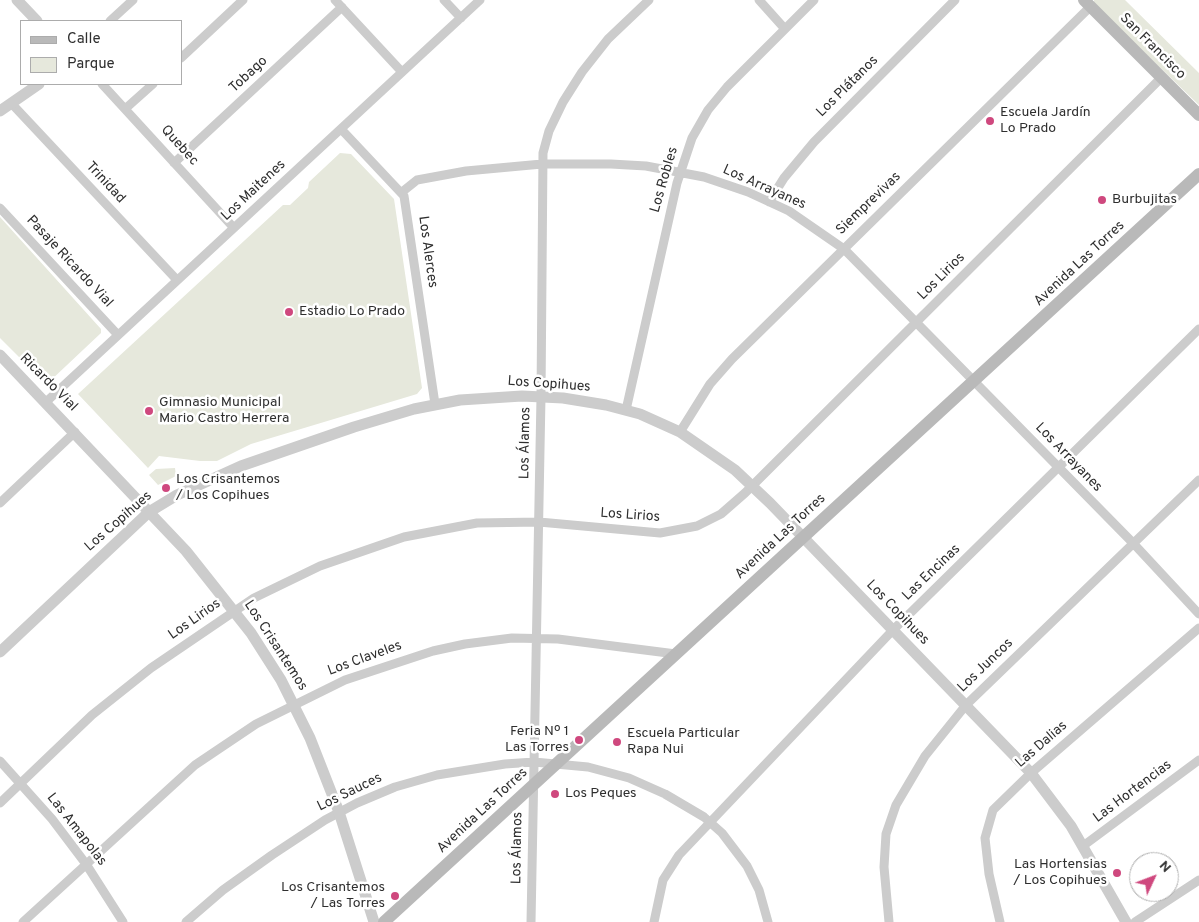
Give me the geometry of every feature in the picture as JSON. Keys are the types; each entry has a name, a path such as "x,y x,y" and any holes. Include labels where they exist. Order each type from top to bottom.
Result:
{"main road":[{"name":"San Francisco","path":"1087,3 1199,115"},
{"name":"Avenida Las Torres","path":"384,922 1199,174"}],"street":[{"path":"17,0 36,20"},
{"path":"111,20 133,0"},
{"path":"182,57 243,0"},
{"path":"335,0 402,72"},
{"path":"444,0 461,18"},
{"name":"Los Maitenes","path":"46,402 480,0"},
{"name":"Los Álamos","path":"530,922 539,522 543,153 550,131 570,90 608,39 649,0"},
{"path":"759,0 786,29"},
{"name":"Los Robles","path":"626,410 680,171 692,138 708,110 727,87 814,0"},
{"name":"Los Plátanos","path":"769,202 793,166 814,142 955,0"},
{"name":"Siemprevivas","path":"680,432 710,384 732,359 844,249 1087,3"},
{"name":"Tobago","path":"174,163 342,7"},
{"name":"Los Lirios","path":"0,803 115,695 234,610 296,576 348,555 404,537 477,523 539,522 649,532 677,531 697,526 721,514 753,486 1162,78"},
{"path":"0,111 37,85"},
{"name":"Quebec","path":"103,85 234,228"},
{"path":"125,109 152,85"},
{"name":"Trinidad","path":"12,104 177,280"},
{"name":"Los Alerces","path":"341,129 402,192 406,200 435,404"},
{"name":"Los Arrayanes","path":"402,192 417,180 437,175 542,164 611,164 680,171 727,184 769,202 808,223 844,249 1133,543 1199,614"},
{"name":"Pasaje Ricardo Vial","path":"0,208 118,335"},
{"name":"Las Encinas","path":"654,922 658,896 666,873 679,855 893,630 1199,329"},
{"name":"Ricardo Vial","path":"0,355 75,432"},
{"name":"Los Copihues","path":"0,652 149,512 185,491 258,460 354,426 435,404 485,397 541,397 584,401 626,410 680,432 715,454 753,486 1031,773 1058,807 1083,846 1126,922"},
{"path":"0,503 75,432"},
{"name":"Los Crisantemos","path":"75,432 194,559 234,610 267,657 294,704 310,738 339,812 374,922"},
{"name":"Los Juncos","path":"889,922 884,856 892,814 914,772 966,705 1199,480"},
{"name":"Las Dalias","path":"1000,922 986,856 986,828 998,803 1199,628"},
{"name":"Los Claveles","path":"23,922 195,765 238,735 294,704 364,672 433,651 488,640 536,638 676,654"},
{"name":"Las Hortencias","path":"1083,846 1199,760"},
{"name":"Las Amapolas","path":"0,761 21,783 86,864 123,922"},
{"name":"Los Sauces","path":"186,922 223,890 259,864 339,812 416,780 474,768 534,762 588,767 629,778 665,794 711,822 732,844 747,866 758,890 768,922"},
{"path":"1135,922 1199,880"}],"green space":[{"path":"1094,0 1125,0 1199,73 1199,105 1094,4"},
{"name":"Estadio Lo Prado","path":"340,153 351,154 394,199 422,388 417,394 251,444 217,461 159,456 148,468 78,394 283,205 290,205 308,188 309,182"},
{"path":"0,217 101,329 101,333 49,382 44,382 0,338"},
{"path":"175,468 176,476 158,485 149,475 156,469"}],"place":[{"name":"Escuela Jardín Lo Prado","path":"990,121"},
{"name":"Burbujitas","path":"1102,200"},
{"name":"Estadio Lo Prado","path":"289,312"},
{"name":"Gimnasio Municipal Mario Castro Herrera","path":"149,411"},
{"name":"Los Crisantemos / Los Copihues","path":"166,488"},
{"name":"Feria Nº 1 Las Torres","path":"579,740"},
{"name":"Escuela Particular Rapa Nui","path":"617,742"},
{"name":"Los Peques","path":"555,794"},
{"name":"Las Hortensias / Los Copihues","path":"1117,873"},
{"name":"Los Crisantemos / Las Torres","path":"395,896"}]}
